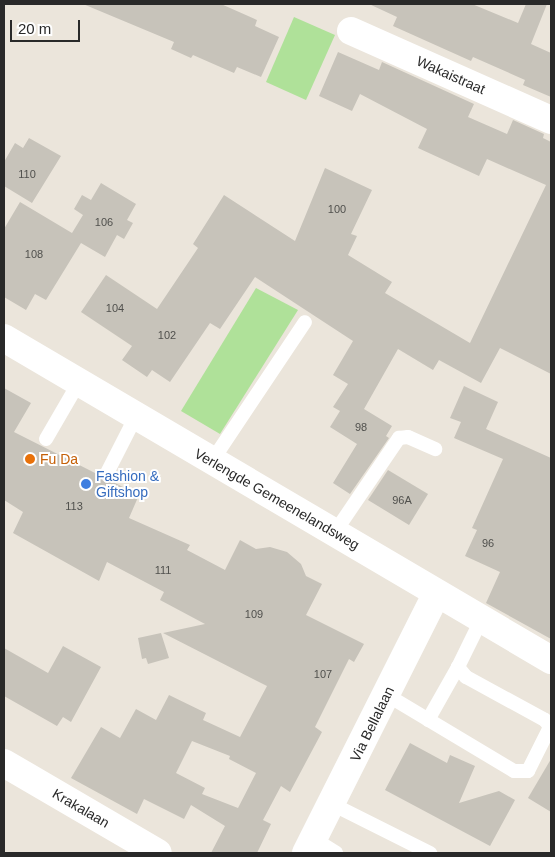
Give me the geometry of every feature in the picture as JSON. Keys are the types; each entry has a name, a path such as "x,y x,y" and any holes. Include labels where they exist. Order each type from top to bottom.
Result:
{"street":[{"name":"Wakaistraat","path":"351,31 551,120"},
{"name":"Verlengde Gemeenelandsweg","path":"4,338 551,660"},
{"name":"Via Bellalaan","path":"318,849 332,804 436,594"},
{"name":"Krakalaan","path":"4,763 158,853"}],"lane":[{"path":"212,461 305,322"},
{"path":"46,439 78,382"},
{"path":"107,473 136,416"},
{"path":"335,532 399,438 408,436 436,449"},
{"path":"428,720 481,620"},
{"path":"387,695 521,773 528,771 548,735 550,727 545,720 466,677 458,666"},
{"path":"332,804 430,853"}],"green space":[{"path":"294,17 335,35 306,100 266,82"},
{"path":"256,288 298,310 220,434 181,411"}],"building":[{"path":"83,4 221,4 257,20 255,26 279,37 261,77 237,67 234,73 193,55 191,58 171,49 174,42"},
{"path":"369,4 472,4 518,23 526,4 547,4 531,44 551,53 551,97 523,85 525,80 473,57 471,61 393,26 397,17"},
{"path":"338,52 379,70 382,62 474,104 468,117 507,134 513,120 544,134 543,138 551,142 551,374 500,348 481,383 439,360 433,370 398,349 364,409 392,426 386,436 389,438 350,494 333,483 357,444 330,427 340,411 333,407 348,384 333,375 353,341 255,277 220,329 210,323 170,382 152,370 147,377 122,360 132,346 81,312 106,275 157,309 198,248 193,244 224,195 295,241 325,168 372,190 351,234 357,236 348,255 392,282 385,293 470,343 546,185 487,159 479,176 418,148 427,129 360,94 352,111 319,96"},
{"path":"29,138 61,156 32,203 4,186 4,162 15,143 23,148"},
{"path":"101,183 136,204 127,220 133,223 124,239 117,235 105,257 81,243 46,300 35,294 26,310 4,297 4,229 20,202 72,233 83,215 74,209 82,195 91,200"},
{"path":"464,386 498,402 486,429 551,458 551,639 486,603 500,572 465,556 477,530 472,528 503,459 454,438 461,422 450,418"},
{"path":"4,388 31,403 14,432 99,475 103,481 111,481 139,495 129,518 190,545 187,550 225,570 240,540 256,549 270,547 287,552 301,564 306,576 322,584 306,615 364,644 354,662 349,659 315,727 322,732 290,792 281,786 263,820 271,824 257,853 211,853 225,826 191,805 184,819 144,799 137,814 71,778 101,727 120,738 136,709 156,720 169,695 206,713 203,720 240,737 267,686 163,633 205,624 160,600 164,592 107,562 99,581 13,533 23,512 4,500","holes":["192,741 230,756 229,759 256,773 238,808 202,794 205,788 176,773"]},
{"path":"388,470 428,494 409,525 368,500"},
{"path":"161,633 169,658 148,664 146,658 142,659 138,638"},
{"path":"63,646 101,667 71,722 63,717 57,726 4,696 4,648 48,673"},
{"path":"410,743 447,763 450,755 475,766 459,803 499,791 515,800 490,846 385,790"},
{"path":"551,759 551,812 528,798"}],"place":[{"name":"Fu Da","path":"30,459"},
{"name":"Fashion & Giftshop","path":"86,484"}]}
